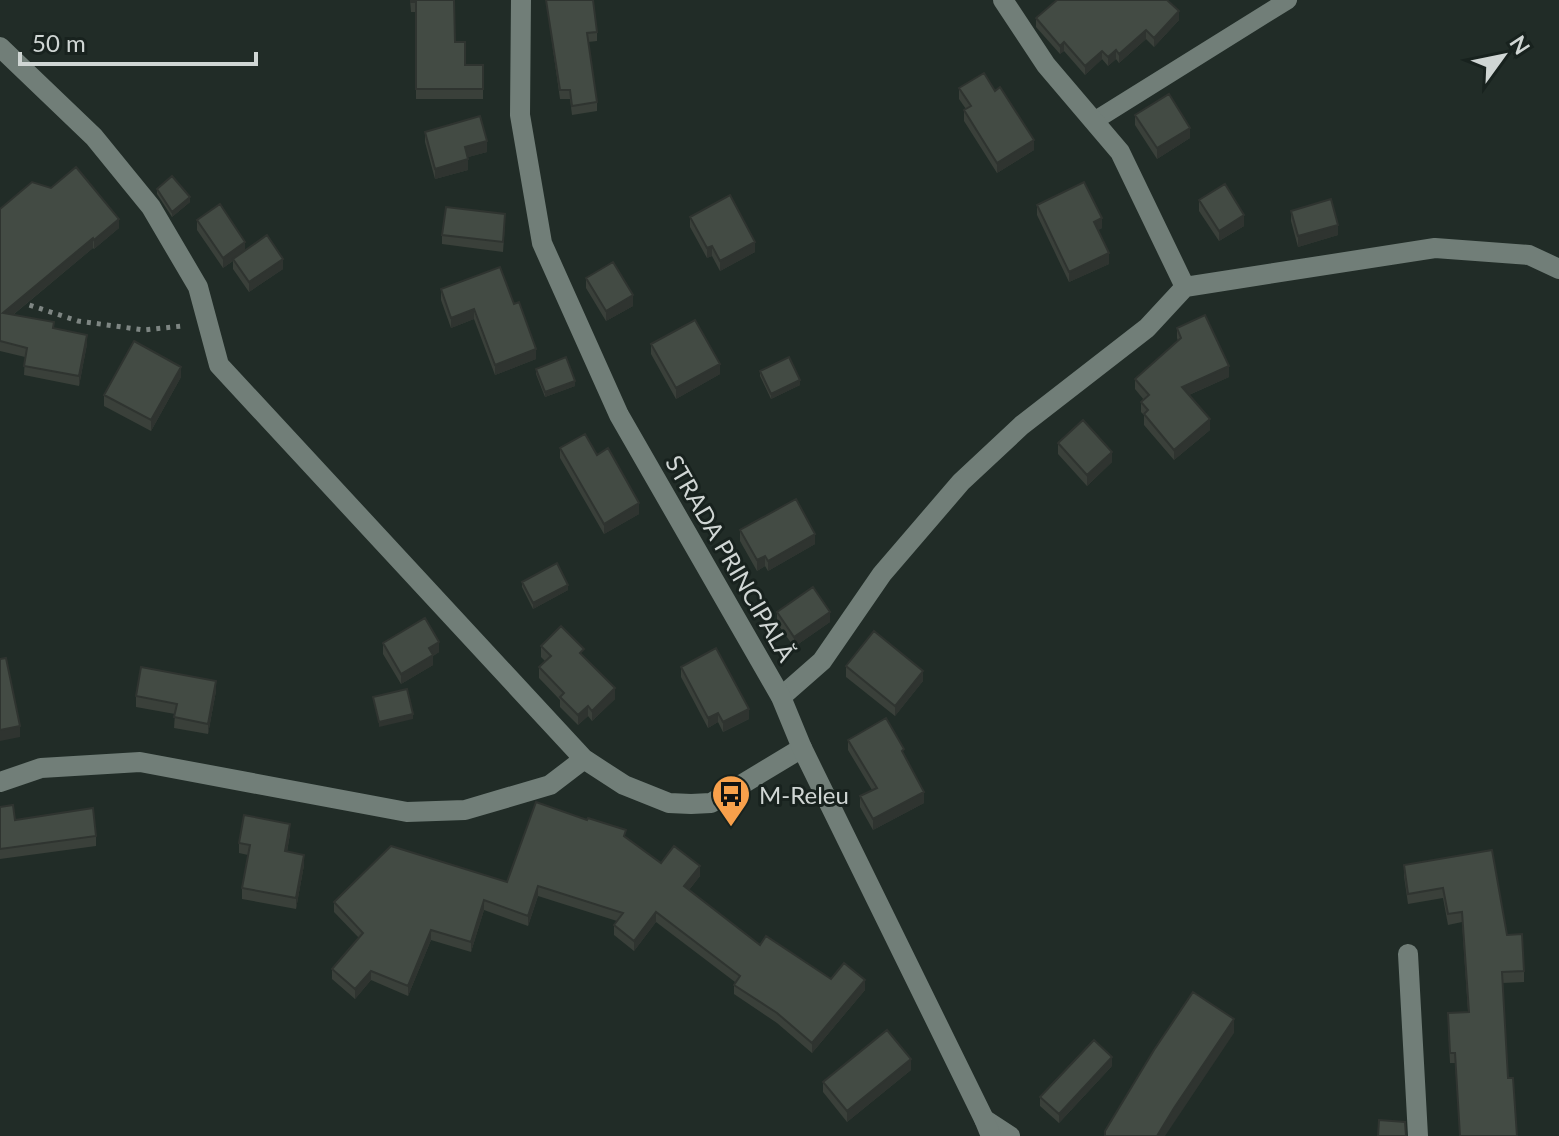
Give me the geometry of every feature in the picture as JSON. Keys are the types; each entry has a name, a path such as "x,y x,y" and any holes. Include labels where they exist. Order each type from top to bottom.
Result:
{"street":[{"name":"STRADA PRINCIPALĂ","path":"521,0 520,115 542,243 619,415 781,697 802,748 988,1127 1010,1136"},
{"path":"1003,0 1046,65 1120,152 1185,287"},
{"path":"0,47 94,137 151,207 198,287 219,365 584,759 624,785 669,803 711,803 802,748"},
{"path":"781,697 822,661 882,574 961,482 1022,425 1147,328 1185,287 1435,248 1529,255 1559,269"},
{"path":"0,782 41,768 140,762 407,812 465,810 550,785 584,759"},
{"path":"1408,954 1418,1136"}],"lane":[{"path":"1094,121 1288,0"}],"path":[{"path":"13,300 78,321 144,330 208,323"}],"building":[{"path":"411,0 454,0 455,42 465,42 465,65 483,65 483,89 416,89 416,2"},
{"path":"546,0 593,0 597,32 587,33 597,102 572,106 570,90 560,90"},
{"path":"1057,0 1167,0 1179,11 1154,38 1146,30 1119,54 1116,50 1108,57 1102,51 1085,66 1064,42 1060,46 1036,18"},
{"path":"984,73 995,91 1000,87 1034,140 997,163 964,110 971,106 959,88"},
{"path":"1169,94 1190,128 1157,148 1135,115"},
{"path":"480,116 487,141 465,147 468,159 435,169 425,132"},
{"path":"76,167 119,219 3,313 54,322 53,328 87,335 79,376 24,366 27,348 0,341 0,209 32,182 51,188"},
{"path":"172,176 190,197 172,212 157,189"},
{"path":"1084,182 1102,218 1094,222 1109,253 1069,272 1037,205"},
{"path":"1225,184 1244,215 1219,231 1199,200"},
{"path":"730,195 755,242 720,261 712,246 707,248 690,217"},
{"path":"1331,199 1338,225 1298,236 1291,211"},
{"path":"220,204 245,242 223,258 197,220"},
{"path":"446,207 505,214 503,242 442,235"},
{"path":"267,235 283,259 249,282 233,259"},
{"path":"613,262 633,295 606,311 586,278"},
{"path":"500,267 514,304 519,302 536,349 495,365 474,309 451,318 441,289"},
{"path":"1205,315 1229,366 1182,387 1210,419 1174,450 1144,414 1148,410 1141,402 1149,395 1135,379 1181,338 1177,328"},
{"path":"695,320 720,364 676,388 651,344"},
{"path":"134,341 181,367 151,420 104,395"},
{"path":"566,357 575,381 545,392 536,369"},
{"path":"789,357 800,380 771,394 760,371"},
{"path":"1083,420 1112,452 1087,475 1058,443"},
{"path":"585,434 597,455 608,448 639,503 604,524 560,448"},
{"path":"796,499 815,534 768,561 765,556 757,560 740,530"},
{"path":"557,563 568,585 533,603 522,582"},
{"path":"813,587 830,612 794,637 777,612"},
{"path":"425,618 439,642 429,648 433,655 401,674 383,643"},
{"path":"561,626 584,649 580,653 615,688 592,711 588,706 578,715 560,697 564,693 539,667 551,656 541,646"},
{"path":"874,631 923,671 895,706 846,666"},
{"path":"716,648 749,709 723,722 718,713 708,718 681,667"},
{"path":"6,658 20,726 0,730 0,659"},
{"path":"141,667 216,681 208,724 174,717 177,704 136,696"},
{"path":"407,689 413,714 379,722 373,697"},
{"path":"886,718 924,792 873,819 860,796 877,788 848,740"},
{"path":"536,802 626,830 624,836 661,863 674,846 700,866 684,886 760,945 766,936 831,979 844,963 865,980 812,1043 777,1013 734,985 740,976 656,912 634,941 614,925 623,913 538,886 528,916 484,900 471,942 431,930 408,986 371,971 355,989 332,969 363,933 334,902 391,846 507,882"},
{"path":"13,805 15,820 93,808 96,836 0,849 0,807"},
{"path":"244,815 290,824 285,851 304,855 296,898 242,888 250,845 239,843"},
{"path":"1492,850 1507,935 1522,934 1524,971 1502,972 1508,1078 1513,1078 1517,1136 1460,1136 1455,1053 1450,1053 1448,1013 1469,1012 1462,912 1448,914 1443,888 1408,894 1404,865"},
{"path":"1193,992 1234,1019 1157,1136 1105,1136 1105,1131 1154,1050"},
{"path":"887,1030 911,1059 847,1111 823,1082"},
{"path":"1094,1040 1112,1057 1059,1114 1040,1097"},
{"path":"1379,1120 1405,1122 1406,1136 1378,1136"}],"place":[{"name":"M-Releu","path":"731,828"}]}
